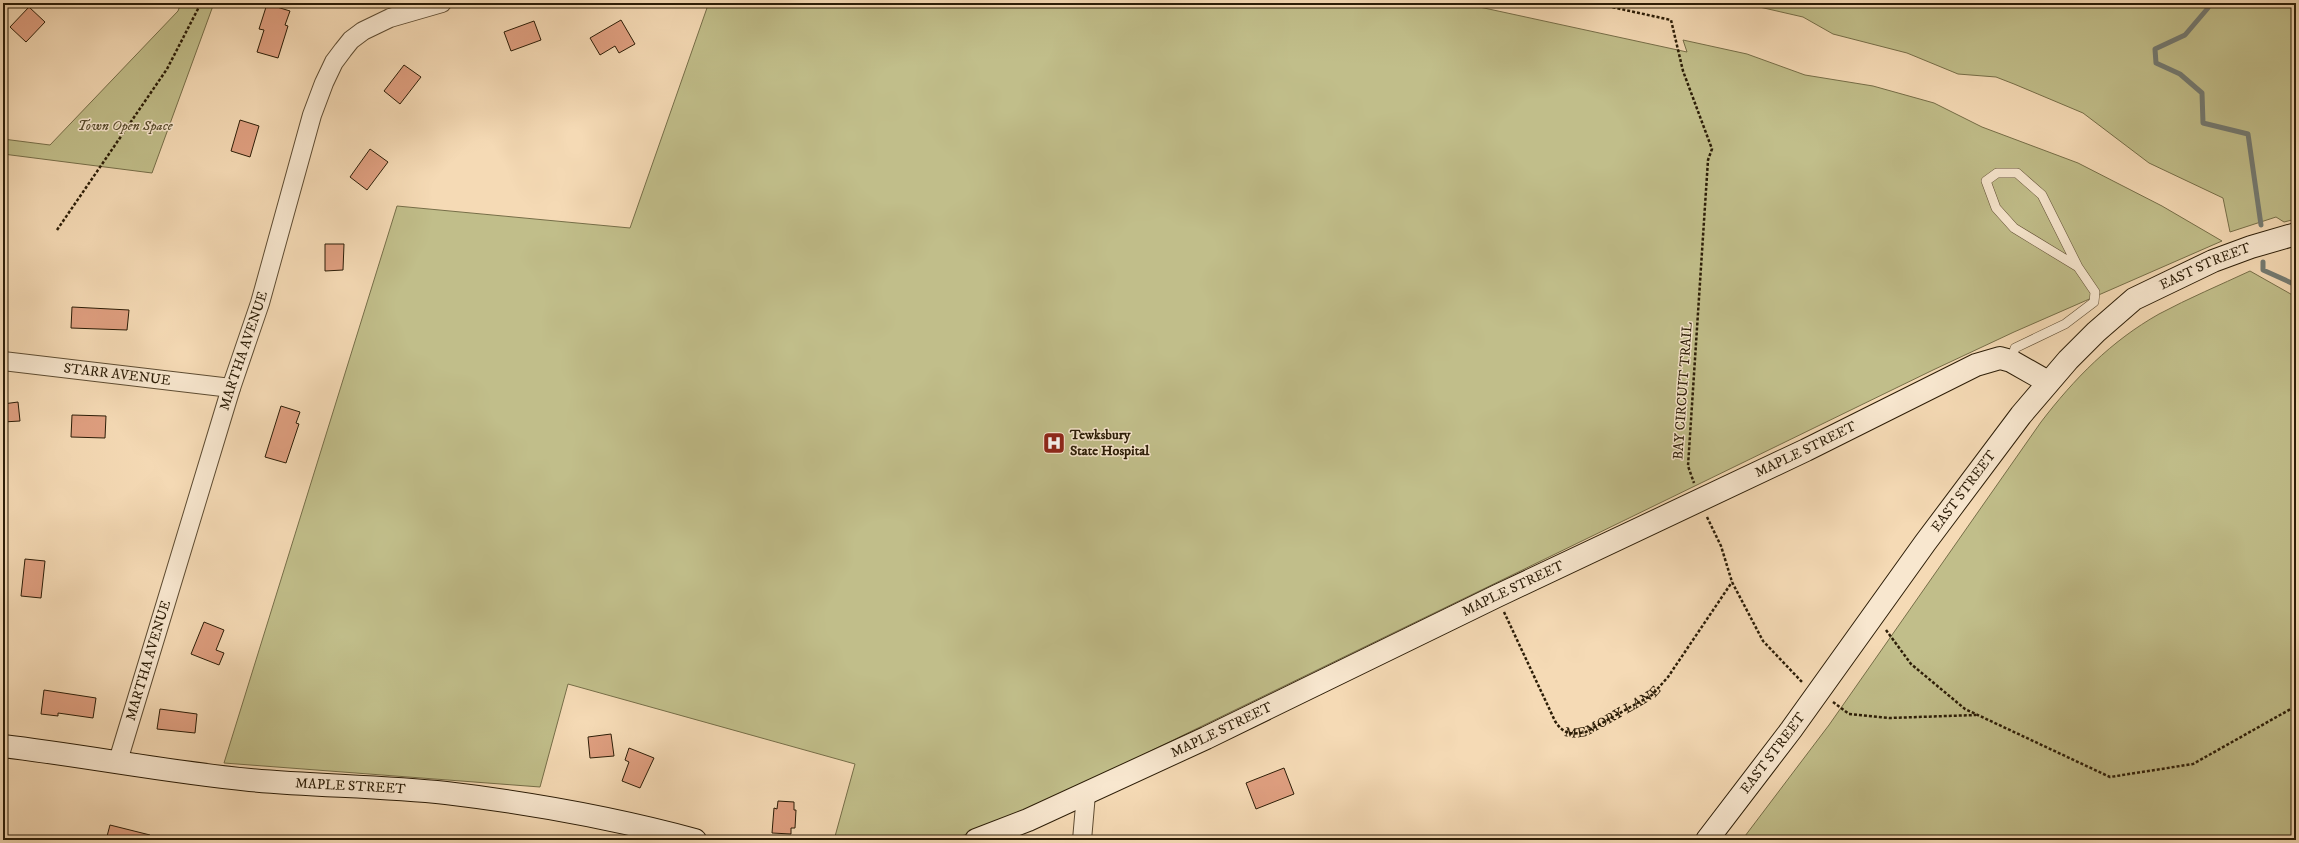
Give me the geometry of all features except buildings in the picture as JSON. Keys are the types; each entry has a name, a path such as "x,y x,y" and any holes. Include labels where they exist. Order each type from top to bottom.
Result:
{"street":[{"name":"MARTHA AVENUE","path":"118,761 231,388 260,303 312,115 334,62 351,40 377,24 415,9 442,3"},
{"name":"EAST STREET","path":"1707,840 2018,420 2048,382 2096,332 2134,299 2213,261 2251,247 2296,234"},
{"name":"MAPLE STREET","path":"976,840 1086,794 1411,640 1497,596 1699,501 1976,365 2000,358 2011,361 2048,382"},
{"name":"STARR AVENUE","path":"3,361 231,388"},
{"name":"MAPLE STREET","path":"3,746 118,761 212,776 392,789 495,800 609,819 695,840"},
{"path":"1082,840 1086,794"}],"lane":[{"path":"2011,361 2015,348 2065,324 2094,302 2095,292 2078,268 2042,195 2017,173 1997,173 1986,181 1996,208 2014,228 2078,268"}],"path":[{"path":"56,230 167,69 201,3"},
{"name":"BAY CIRCUIT TRAIL","path":"1593,3 1672,20 1683,71 1712,149 1708,160 1688,466 1699,501 1721,546 1732,582 1763,641 1802,682 1853,714 1889,718 1976,715"},
{"name":"MEMORY LANE","path":"1497,596 1555,721 1560,729 1566,733 1574,735 1586,732 1652,695 1668,677 1732,582"},
{"name":"BAY CIRCUIT TRAIL","path":"1874,614 1911,664 1964,709 2110,777 2193,764 2296,706"}],"green space":[{"name":"Town Open Space","path":"181,3 214,3 152,173 3,154 3,139 50,145 178,11"},
{"name":"Tewksbury State Hospital","path":"718,3 1461,3 1687,52 1683,40 1747,54 1805,75 1873,86 1934,103 1982,127 2078,163 2162,206 2222,241 2014,332 1933,370 1044,803 968,834 947,840 834,840 855,764 568,684 540,787 224,763 397,206 630,228 708,5"},
{"path":"1742,3 2296,3 2296,219 2284,222 2276,217 2230,232 2223,198 2149,163 2083,113 1996,77 1958,74 1907,53 1833,34 1803,17"},
{"path":"2250,271 2296,297 2296,840 1742,840 1829,725 2041,422 2080,376 2125,336 2159,314"}],"waterway":[{"path":"2208,3 2208,8 2185,35 2155,49 2156,63 2180,74 2202,93 2203,123 2248,134 2261,225"},
{"path":"2263,262 2263,270 2296,285"}],"place":[{"name":"Tewksbury State Hospital","path":"1054,443"}]}
